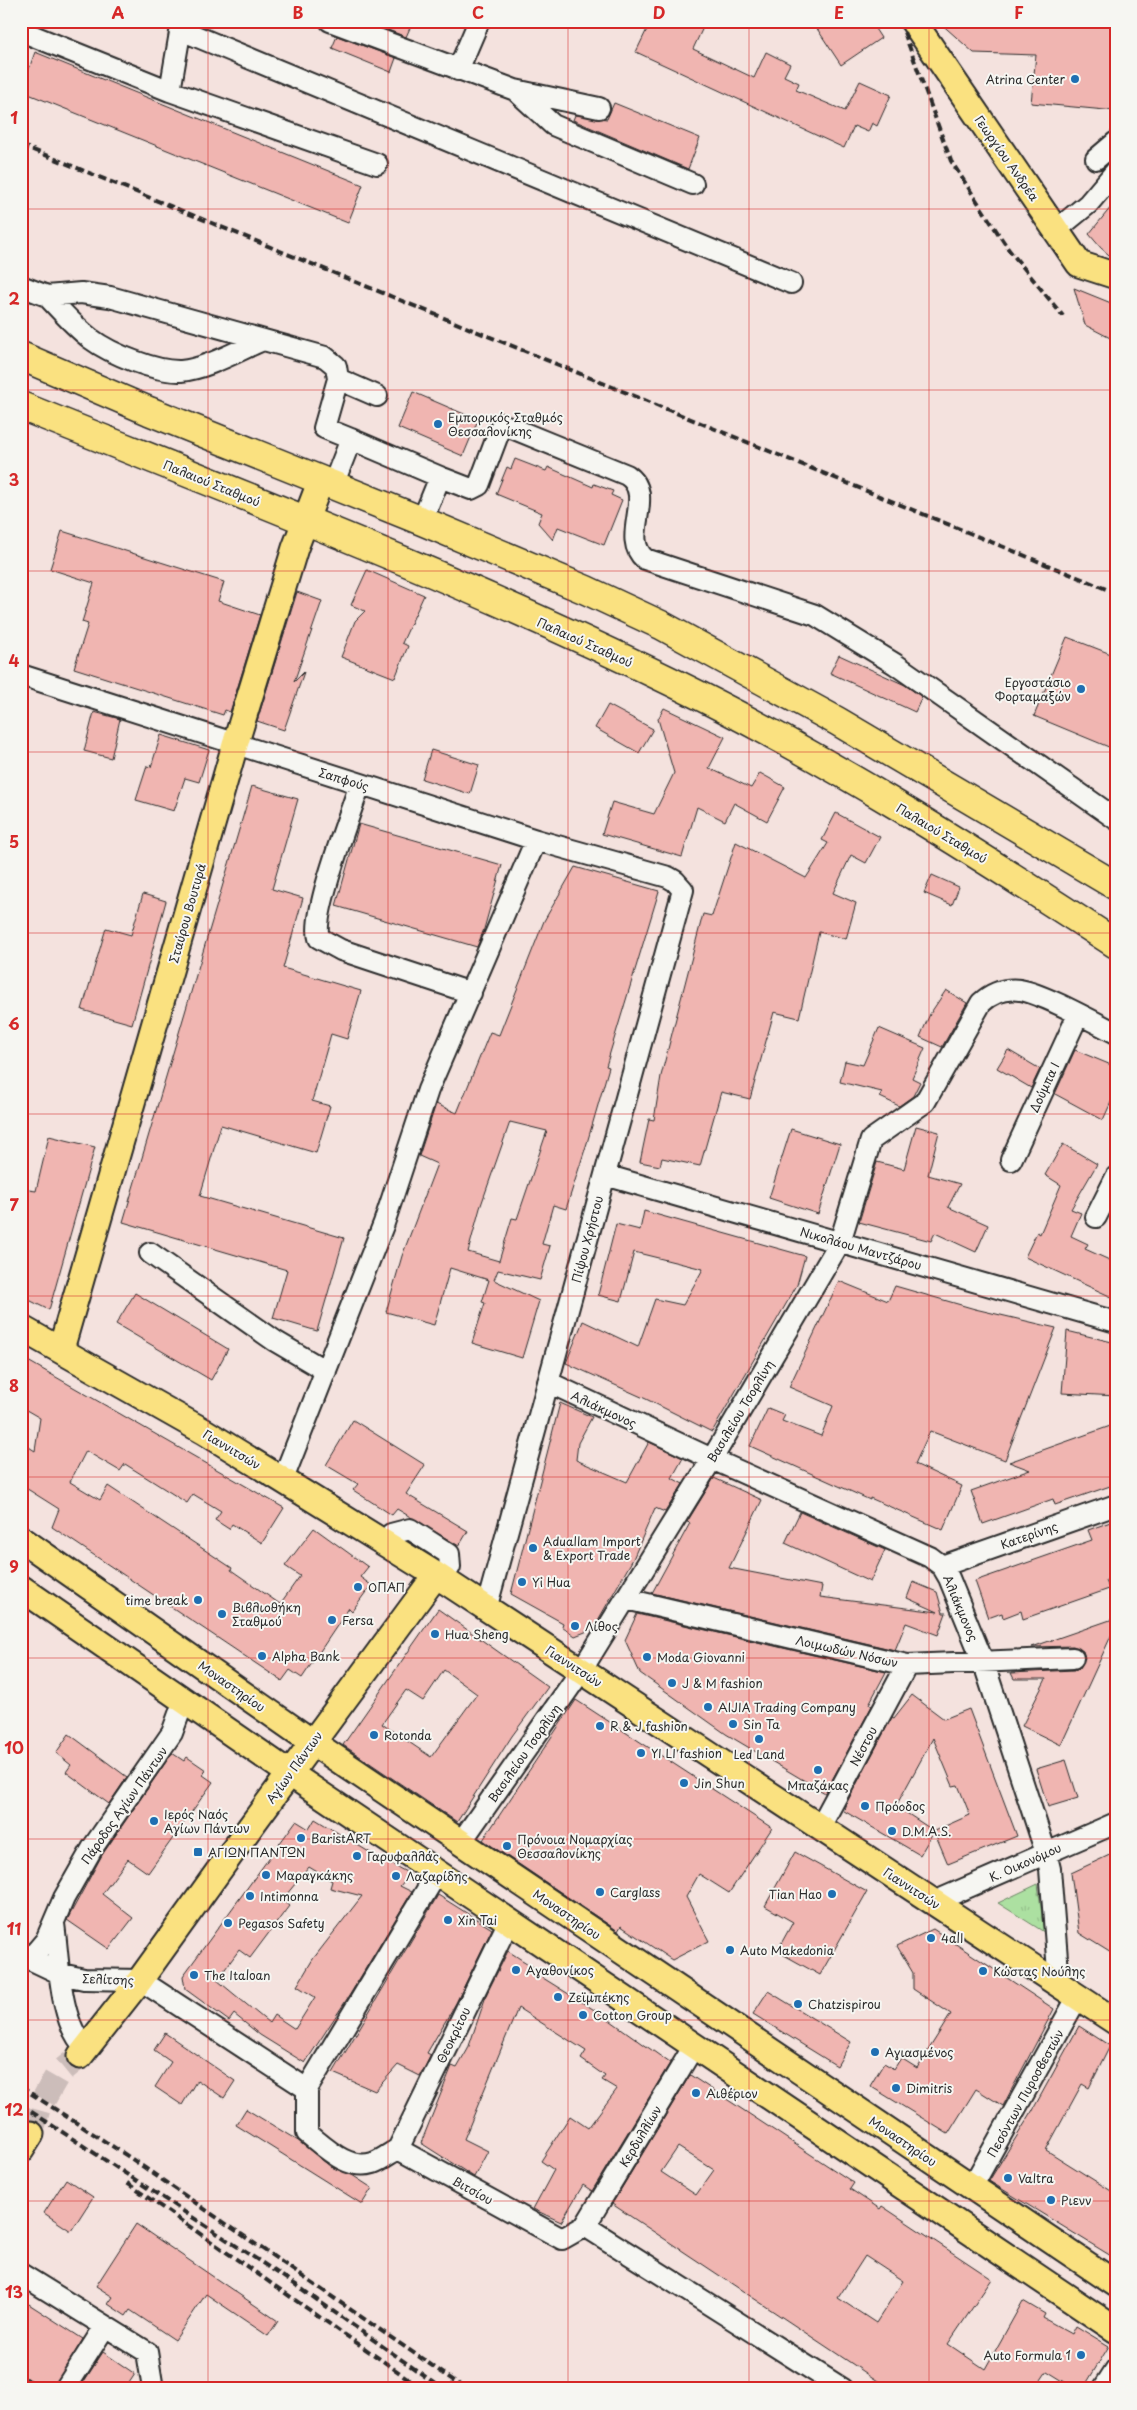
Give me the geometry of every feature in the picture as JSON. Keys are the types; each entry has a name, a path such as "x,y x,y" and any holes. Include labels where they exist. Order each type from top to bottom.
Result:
{"highway":[{"path":"21,356 586,590 694,643 837,721 1116,886"},
{"name":"Παλαιού Σταθμού","path":"21,406 305,521 573,637 720,706 816,757 1021,881 1116,944"}],"main road":[{"name":"Γεωργίου Ανδρέα","path":"913,21 1079,264 1116,276"},
{"name":"Σταύρου Βουτυρά","path":"61,1349 235,745 295,548 305,521 327,482"},
{"name":"Γιαννιτσών","path":"21,1328 61,1349 443,1571 486,1609 1116,2022"},
{"name":"Μοναστηρίου","path":"21,1540 312,1742 1116,2284"},
{"name":"Αγίων Πάντων","path":"83,2052 140,1980 289,1773 443,1571"},
{"path":"21,1588 289,1773 1116,2330"}],"street":[{"path":"330,21 515,90 600,108"},
{"path":"458,70 479,21"},
{"path":"170,91 182,26 791,283"},
{"path":"21,31 170,91 377,164"},
{"path":"515,90 553,125 693,184"},
{"path":"1096,159 1116,142"},
{"path":"1056,230 1088,204 1116,171"},
{"path":"21,286 47,296 91,339 105,348 164,370 181,371 197,368 263,340"},
{"path":"47,296 81,293 110,297 332,360 338,371 338,379 324,428 466,488 479,485 502,424 627,475 633,479 639,490 636,545 645,559 815,615 895,664 1116,819"},
{"path":"338,379 377,396"},
{"path":"327,482 351,439"},
{"path":"422,521 440,477"},
{"name":"Σαπφούς","path":"21,675 536,840 668,877"},
{"path":"360,784 322,902 317,928 319,938 341,950 471,993"},
{"path":"283,1479 384,1223 428,1090 536,840"},
{"name":"Πίψου Χρήστου","path":"486,1609 683,890 675,881 668,877"},
{"name":"Βασιλείου Τσορλίνη","path":"462,1842 581,1671 712,1459 840,1242 873,1138 925,1102 981,1003 992,994 1008,990 1030,993 1078,1015"},
{"path":"1078,1015 1116,1033"},
{"name":"Δούμπα Ι","path":"1011,1160 1078,1015"},
{"name":"Νικολάου Μαντζάρου","path":"605,1175 1116,1322"},
{"path":"1096,1217 1116,1176"},
{"path":"150,1253 275,1341 326,1371"},
{"name":"Αλιάκμονος","path":"548,1382 712,1459 930,1557 942,1566 949,1578 984,1662 1046,1853 1068,1991"},
{"name":"Κατερίνης","path":"942,1566 1116,1505"},
{"path":"391,1534 410,1529 450,1554 443,1571"},
{"name":"Λοιμωδών Νόσων","path":"626,1599 907,1665 1074,1658"},
{"name":"Νέστου","path":"820,1827 907,1665"},
{"name":"Πάροδος Αγίων Πάντων","path":"25,1958 46,1940 64,1898 93,1847 172,1733 184,1700"},
{"name":"Κ. Οικονόμου","path":"934,1902 1116,1822"},
{"path":"398,2149 374,2162 358,2165 336,2156 307,2133 307,2089 437,1873"},
{"name":"Θεοκρίτου","path":"398,2149 509,1921"},
{"path":"54,1924 71,2025 83,2052"},
{"name":"Σελίτσης","path":"25,1958 61,1974 93,1980 140,1980"},
{"path":"140,1980 307,2089"},
{"name":"Πεσόντων Πυροσβεστών","path":"972,2187 1068,1991"},
{"name":"Κερδυλλίων","path":"585,2226 694,2046"},
{"name":"Βιτσίου","path":"398,2149 562,2239 585,2226"},
{"path":"585,2226 843,2389"},
{"path":"21,2274 104,2328 147,2352 153,2389"},
{"path":"65,2389 104,2328"},
{"path":"1103,2389 1116,2369"}],"green space":[{"path":"1038,1884 1044,1932 998,1903"}],"building":[{"path":"365,21 413,21 406,37"},
{"path":"651,21 669,21 682,27 685,21 706,21 693,49 754,78 766,52 790,64 784,76 799,83 796,90 845,111 860,81 891,95 877,126 872,123 868,132 854,126 844,148 636,52"},
{"path":"812,21 870,21 881,38 841,65"},
{"name":"Atrina Center","path":"938,21 1116,21 1116,111 1031,103 1036,55 974,53"},
{"path":"337,36 396,58 391,72 332,48"},
{"path":"35,52 363,185 348,223 21,91"},
{"path":"614,103 700,138 688,169 573,120 575,115 607,119"},
{"path":"1116,201 1116,261 1089,234"},
{"path":"1074,288 1116,305 1116,341 1085,325"},
{"name":"Εμπορικός Σταθμός Θεσσαλονίκης","path":"413,392 478,420 463,456 398,428"},
{"path":"515,459 546,471 548,467 593,487 594,484 613,491 611,495 622,500 604,545 558,527 553,540 538,523 542,513 496,494 507,467 511,469"},
{"path":"62,531 224,582 218,601 260,615 230,712 225,710 223,715 74,668 88,624 82,622 94,583 50,569"},
{"path":"367,570 424,595 402,643 408,646 395,678 341,657 355,621 365,611 351,605"},
{"path":"297,592 322,601 294,682 304,672 284,730 257,721"},
{"name":"Εργοστάσιο Φορταμαξών","path":"1067,637 1116,656 1116,750 1034,716"},
{"path":"839,655 905,685 922,697 915,712 830,673"},
{"path":"608,705 653,729 639,753 595,728"},
{"path":"664,708 725,737 709,768 751,788 760,773 785,787 767,821 734,803 725,821 697,807 682,857 602,834 612,802 654,814 674,773 658,719"},
{"path":"94,712 120,719 111,758 84,751"},
{"path":"161,735 209,750 199,782 185,778 174,811 136,800 147,766 151,767"},
{"path":"431,750 479,765 470,794 422,779"},
{"path":"252,786 298,799 272,889 303,898 283,968 361,991 347,1039 331,1034 312,1101 330,1106 316,1153 221,1125 200,1196 344,1238 317,1331 273,1318 287,1270 123,1222"},
{"path":"836,813 880,837 866,863 851,855 833,893 856,903 846,939 819,932 799,1018 774,1012 750,1099 721,1092 700,1166 662,1158 660,1166 640,1162 649,1119 654,1120 661,1076 703,914 712,916 736,842 806,878 828,843 822,840"},
{"path":"359,824 502,865 477,947 336,906"},
{"path":"575,867 659,891 606,1066 609,1067 566,1209 553,1205 542,1244 550,1246 540,1280 498,1270 494,1280 539,1301 522,1358 472,1343 485,1303 482,1302 489,1280 450,1268 434,1325 386,1312 402,1256 437,1164 419,1156 436,1104 457,1113 490,1032 499,1035 544,921","holes":["510,1122 547,1131 517,1219 512,1218 499,1261 468,1252 480,1208"]},
{"path":"932,875 959,887 952,905 924,893"},
{"path":"143,894 166,901 132,1024 82,1010 106,928 131,935"},
{"path":"946,990 967,1003 942,1047 920,1037 930,1014"},
{"path":"879,1028 925,1048 912,1078 920,1082 913,1096 899,1106 880,1097 882,1092 840,1082 845,1061 863,1065"},
{"path":"1008,1050 1040,1069 1031,1088 997,1068"},
{"path":"1075,1050 1116,1067 1116,1091 1103,1120 1055,1094"},
{"path":"916,1126 939,1132 928,1175 960,1184 948,1207 988,1225 976,1252 935,1233 931,1241 859,1222 877,1162 904,1169"},
{"path":"791,1129 840,1144 818,1214 769,1198"},
{"path":"49,1136 95,1147 49,1310 21,1296 21,1189 36,1191"},
{"path":"1063,1144 1097,1164 1071,1209 1081,1213 1071,1236 1088,1244 1085,1249 1116,1263 1116,1299 1025,1257 1037,1232 1040,1234 1061,1185 1045,1175"},
{"path":"644,1211 805,1256 797,1285 712,1432 646,1399 566,1363 583,1321 638,1347 655,1299 683,1305 703,1269 634,1252 621,1301 598,1295 616,1224 640,1230"},
{"path":"839,1281 888,1301 895,1286 975,1309 1056,1328 1005,1460 930,1431 915,1464 962,1486 943,1530 870,1498 870,1500 750,1446 768,1408 785,1415 782,1421 821,1436 833,1406 789,1387"},
{"path":"135,1293 228,1349 211,1380 116,1324"},
{"path":"1067,1331 1116,1343 1116,1396 1062,1393"},
{"path":"21,1357 284,1508 262,1543 232,1524 229,1529 215,1520 221,1511 193,1494 187,1503 125,1464 120,1471 86,1451 70,1482 100,1500 108,1486 232,1568 231,1570 280,1604 300,1576 285,1566 314,1528 368,1567 360,1577 371,1585 352,1611 349,1608 302,1678 290,1670 282,1681 52,1527 59,1509 21,1485 21,1442 35,1451 40,1418 21,1407"},
{"path":"560,1403 592,1417 578,1443 576,1460 627,1482 649,1442 683,1458 672,1478 683,1484 665,1512 655,1508 633,1559 593,1629 575,1636 562,1626 563,1623 511,1594"},
{"path":"353,1420 425,1465 406,1494 468,1531 459,1546 397,1509 392,1515 353,1490 358,1484 326,1465"},
{"path":"1116,1424 1116,1484 1055,1505 1053,1499 983,1524 971,1491 1030,1470 1009,1462"},
{"path":"714,1478 762,1500 729,1568 822,1586 820,1597 938,1612 907,1598 913,1582 937,1592 943,1613 946,1613 938,1635 906,1623 895,1650 652,1593 690,1523 687,1522"},
{"path":"800,1512 885,1550 870,1582 785,1543"},
{"path":"1116,1520 1116,1576 1106,1580 1109,1589 1023,1619 1021,1611 1003,1618 1002,1613 988,1618 975,1581 1092,1540 1088,1530"},
{"path":"438,1609 548,1687 512,1736 457,1822 343,1745","holes":["444,1670 477,1694 431,1757 382,1724 406,1690 423,1701"]},
{"path":"637,1614 886,1672 869,1704 872,1706 825,1793 726,1734 640,1673 625,1640"},
{"path":"1116,1618 1116,1625 1061,1745 1022,1726 1046,1679 1014,1679 1011,1673 1074,1670 1080,1668 1085,1658 1083,1651 1073,1646 1032,1647"},
{"path":"912,1695 944,1719 969,1709 1017,1836 948,1864 934,1831 920,1855 844,1811 892,1717 894,1718","holes":["933,1738 953,1786 958,1785 970,1815 934,1831 896,1806"]},
{"path":"576,1700 772,1828 729,1893 699,1874 686,1897 709,1941 672,1960 621,1926 618,1931 483,1840"},
{"path":"69,1734 127,1777 109,1804 66,1772 71,1765 56,1753"},
{"name":"Ιερός Ναός Αγίων Πάντων","path":"172,1753 184,1761 187,1757 206,1770 203,1775 213,1782 148,1873 128,1859 102,1894 133,1918 109,1949 67,1920 102,1855"},
{"path":"1066,1760 1078,1798 1048,1807 1036,1769"},
{"path":"315,1819 374,1855 410,1874 400,1886 412,1892 349,1996 305,2063 260,2035 234,2014 229,2021 185,1989 183,1976 296,1821 309,1829","holes":["309,1867 332,1881 330,1888 362,1896 313,1959 297,1986 315,1997 295,2029 274,2015 269,2023 217,1980 239,1950 250,1958 289,1906 282,1900"]},
{"path":"795,1852 867,1892 820,1975 777,1951 793,1922 765,1906"},
{"path":"1116,1852 1116,1956 1079,1933 1071,1873"},
{"path":"438,1895 492,1929 456,2003 427,2053 431,2055 420,2076 398,2065 375,2091 333,2073"},
{"path":"933,1929 1054,2009 1003,2106 976,2089 948,2134 870,2086 884,2063 894,2069 901,2058 917,2068 951,2014 913,1989 913,1973 897,1946"},
{"path":"508,1951 536,1969 535,1973 604,2016 670,2063 592,2191 583,2185 561,2222 533,2209 554,2170 541,2161 570,2116 588,2128 617,2089 602,2080 605,2076 581,2059 586,2051 518,2008 464,2139 488,2151 474,2177 421,2143 452,2066 457,2068 468,2049 487,1993"},
{"path":"768,1991 851,2042 837,2066 753,2014"},
{"path":"1079,2026 1110,2046 1089,2088 1082,2084 1046,2150 1116,2194 1116,2259 989,2181 1030,2115"},
{"path":"165,2033 235,2081 224,2098 197,2080 182,2105 155,2087 171,2062 154,2050"},
{"path":"690,2075 854,2183 850,2189 880,2209 882,2206 992,2279 948,2344 985,2369 1023,2301 1045,2314 1043,2318 1072,2334 1076,2326 1109,2346 1083,2389 1076,2389 1047,2371 1035,2389 890,2389 612,2204","holes":["678,2147 714,2170 696,2195 661,2172","865,2256 903,2281 876,2323 838,2298"]},
{"path":"246,2109 300,2142 331,2167 352,2175 372,2188 362,2204 236,2125"},
{"path":"66,2179 93,2197 71,2231 44,2213"},
{"path":"136,2224 278,2321 268,2336 206,2294 175,2340 130,2310 126,2316 108,2304 113,2297 96,2286"},
{"path":"21,2299 83,2339 53,2389 35,2389 33,2382 21,2376"},
{"path":"103,2352 135,2374 125,2389 79,2389"}],"tunnel":[{"path":"31,2134 38,2109 58,2074 80,2056"}],"railway":[{"path":"900,21 951,161 1009,250 1063,316"},
{"path":"21,145 1116,593"},
{"path":"21,2087 129,2157 466,2389"},
{"path":"21,2105 296,2285 443,2389"},
{"path":"127,2183 423,2389"}],"place":[{"name":"Atrina Center","path":"1075,79"},
{"name":"Εμπορικός Σταθμός Θεσσαλονίκης","path":"438,424"},
{"name":"Εργοστάσιο Φορταμαξών","path":"1081,689"},
{"name":"Aduallam Import & Export Trade","path":"533,1548"},
{"name":"Yi Hua","path":"522,1582"},
{"name":"ΟΠΑΠ","path":"358,1587"},
{"name":"time break","path":"198,1600"},
{"name":"Βιβλιοθήκη Σταθμού","path":"222,1614"},
{"name":"Fersa","path":"332,1620"},
{"name":"Λίθος","path":"575,1626"},
{"name":"Hua Sheng","path":"435,1634"},
{"name":"Alpha Bank","path":"262,1656"},
{"name":"Moda Giovanni","path":"647,1657"},
{"name":"J & M fashion","path":"672,1683"},
{"name":"AIJIA Trading Company","path":"708,1707"},
{"name":"Sin Ta","path":"733,1724"},
{"name":"R & J fashion","path":"600,1726"},
{"name":"Rotonda","path":"374,1735"},
{"name":"Led Land","path":"759,1739"},
{"name":"YI LI fashion","path":"641,1753"},
{"name":"Μπαζάκας","path":"818,1770"},
{"name":"Jin Shun","path":"684,1783"},
{"name":"Πρόοδος","path":"865,1806"},
{"name":"Ιερός Ναός Αγίων Πάντων","path":"154,1821"},
{"name":"D.M.A.S.","path":"892,1831"},
{"name":"BaristART","path":"301,1838"},
{"name":"Πρόνοια Νομαρχίας Θεσσαλονίκης","path":"507,1846"},
{"name":"ΑΓΙΩΝ ΠΑΝΤΩΝ","path":"198,1852"},
{"name":"Γαρυφαλλάς","path":"357,1856"},
{"name":"Μαραγκάκης","path":"266,1875"},
{"name":"Λαζαρίδης","path":"396,1876"},
{"name":"Carglass","path":"600,1892"},
{"name":"Tian Hao","path":"832,1894"},
{"name":"Intimonna","path":"250,1896"},
{"name":"Xin Tai","path":"448,1920"},
{"name":"Pegasos Safety","path":"228,1923"},
{"name":"4all","path":"931,1938"},
{"name":"Auto Makedonia","path":"730,1950"},
{"name":"Αγαθονίκος","path":"516,1970"},
{"name":"Κώστας Νούλης","path":"983,1971"},
{"name":"The Italoan","path":"194,1975"},
{"name":"Ζεϊμπέκης","path":"558,1997"},
{"name":"Chatzispirou","path":"798,2004"},
{"name":"Cotton Group","path":"583,2015"},
{"name":"Αγιασμένος","path":"875,2052"},
{"name":"Dimitris","path":"896,2088"},
{"name":"Αιθέριον","path":"696,2093"},
{"name":"Valtra","path":"1008,2178"},
{"name":"Ριενν","path":"1051,2200"},
{"name":"Auto Formula 1","path":"1081,2355"}]}
